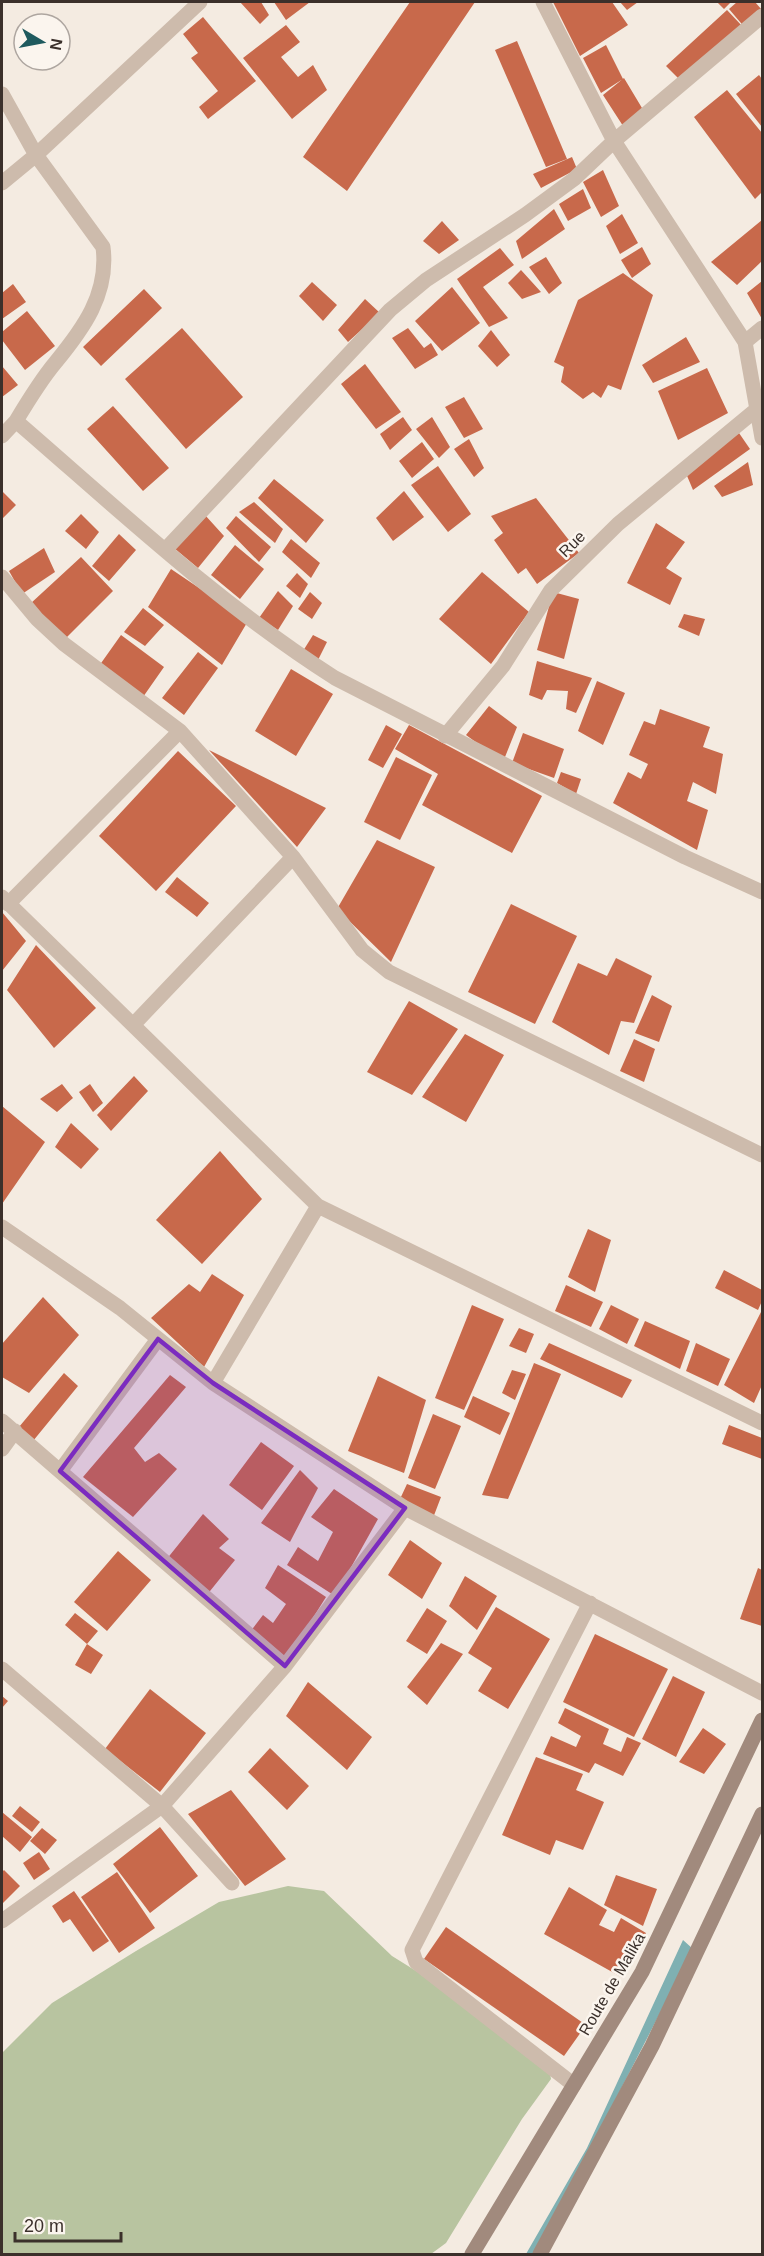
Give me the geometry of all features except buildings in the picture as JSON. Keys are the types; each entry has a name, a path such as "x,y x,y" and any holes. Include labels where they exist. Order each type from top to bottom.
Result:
{"main road":[{"name":"Route de Malika","path":"472,2254 642,1972 762,1720"},
{"path":"540,2254 652,2046 762,1814"}],"street":[{"path":"2,183 36,155 201,2"},
{"path":"543,2 614,141 745,342 762,438"},
{"path":"165,550 390,310 426,280 525,215 574,179 614,141 762,16"},
{"path":"2,94 36,155 103,247 105,261 102,284 91,315 16,421 2,435"},
{"path":"745,342 762,328"},
{"name":"Rue","path":"445,736 503,666 551,590 618,524 757,409"},
{"path":"16,421 165,550 290,650 335,678 445,736 686,857 762,892"},
{"path":"2,577 37,619 64,644 180,731 293,857 362,950 389,972 762,1155"},
{"path":"180,731 5,901 318,1206 762,1423"},
{"path":"133,1025 293,857"},
{"path":"213,1383 318,1206"},
{"path":"2,1227 120,1308 213,1383 405,1508 762,1693"},
{"path":"60,1471 158,1339"},
{"path":"2,1421 285,1666"},
{"path":"2,1449 15,1431"},
{"path":"3,1917 162,1806 285,1666 405,1508"},
{"path":"574,2085 416,1962 412,1950 590,1603"},
{"path":"2,1669 162,1806 232,1883"}],"highlighted area":[{"path":"158,1339 213,1383 405,1508 285,1666 60,1471"}],"green space":[{"path":"288,1886 324,1891 392,1956 458,1997 550,2073 551,2079 522,2119 446,2243 431,2254 2,2254 2,2053 52,2003 219,1902"}],"water":[{"path":"683,1940 693,1949 536,2254 526,2254 587,2148"}]}
